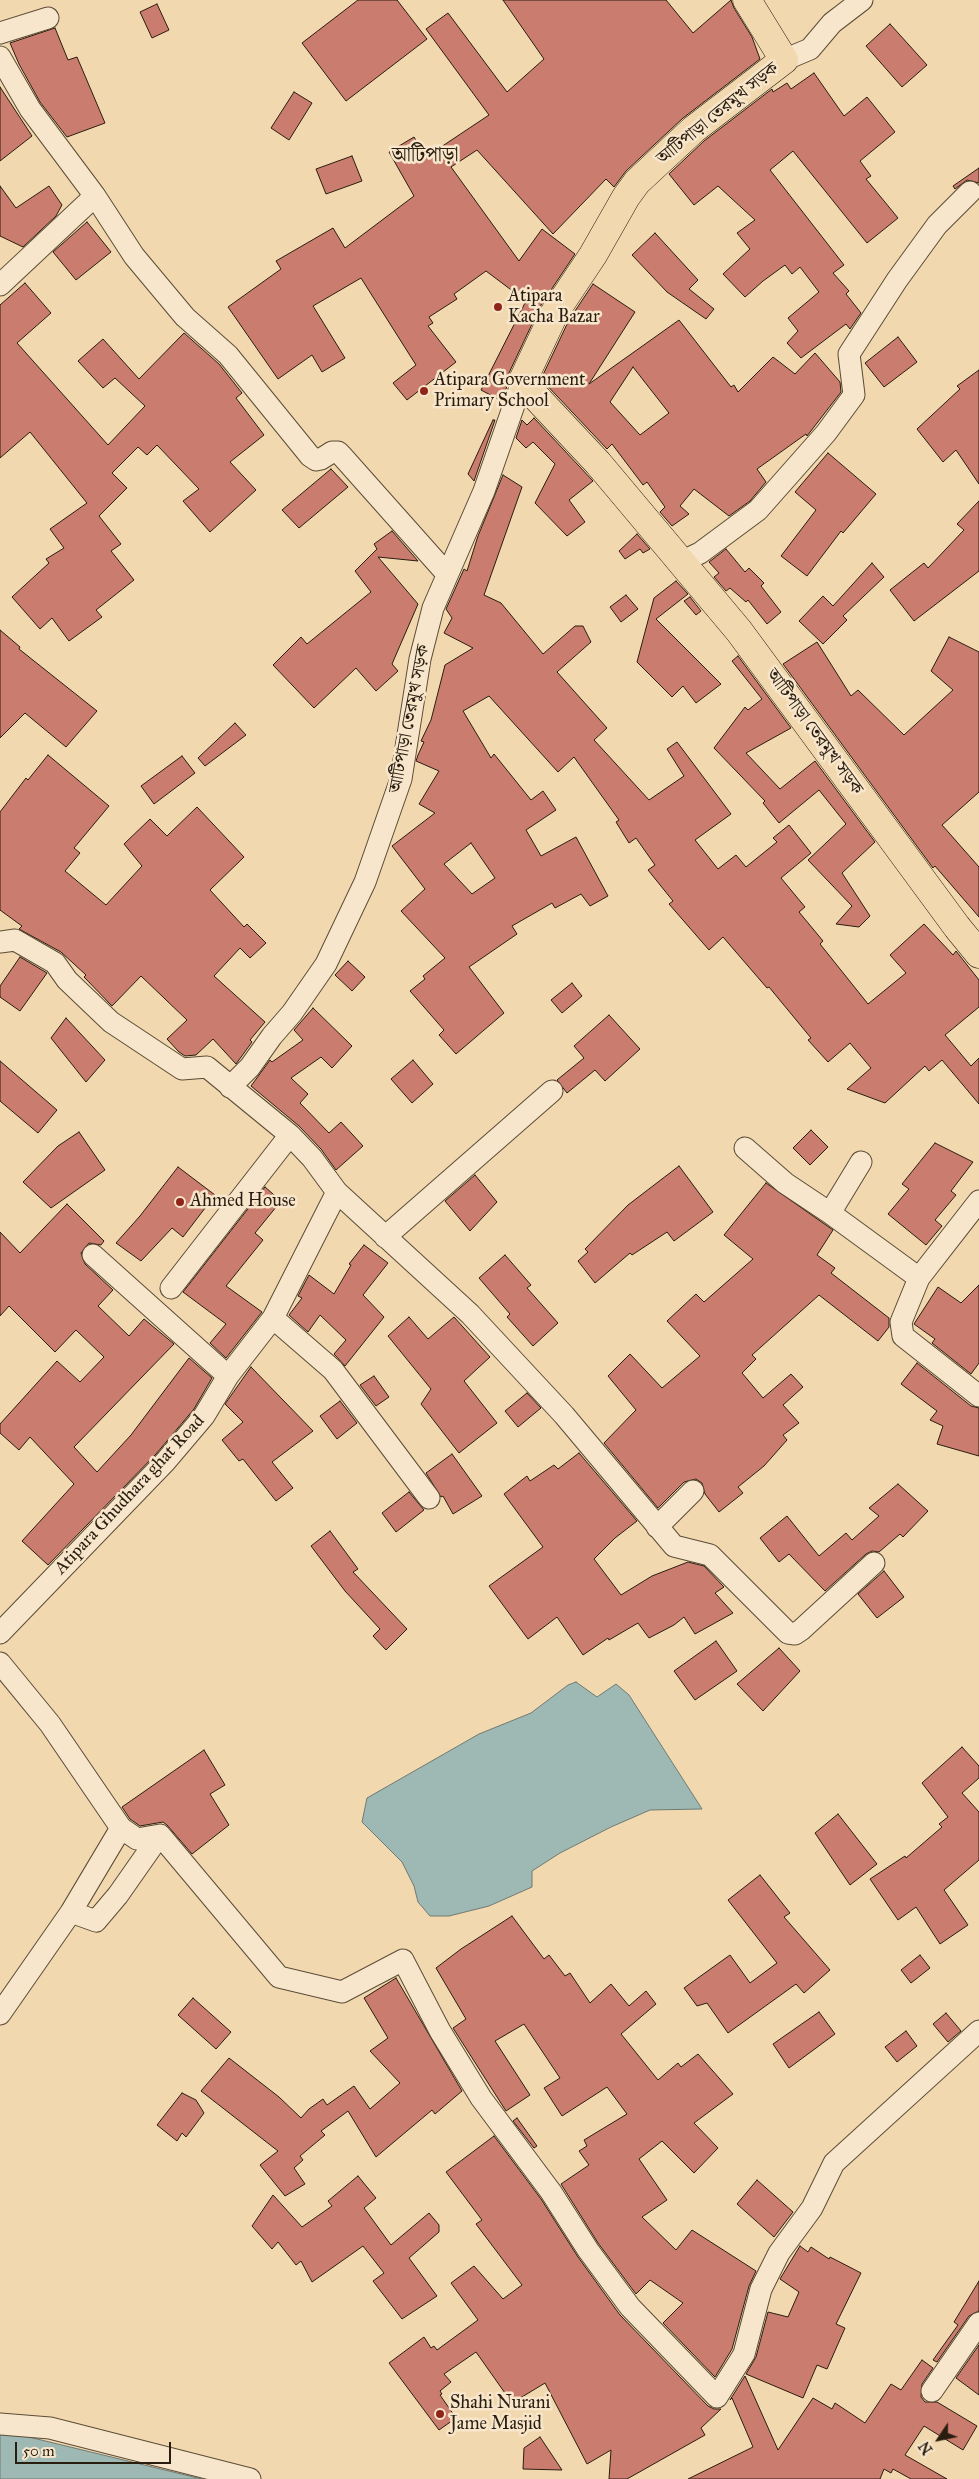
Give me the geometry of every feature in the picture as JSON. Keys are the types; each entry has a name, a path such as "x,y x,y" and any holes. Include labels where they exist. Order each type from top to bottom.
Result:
{"main road":[{"name":"আটিপাড়া তেরমুখ সড়ক","path":"747,0 784,60 694,129 637,182 626,196 593,255 554,312 522,382 598,464 739,631 956,927 979,954"}],"street":[{"path":"784,60 810,48 832,23 862,0"},
{"path":"0,34 48,18"},
{"path":"0,57 30,109 94,196 134,256 185,317 228,355 310,456 316,460 332,452 338,452 446,574"},
{"path":"681,562 700,553 758,510 826,433 854,395 849,354 897,280 937,225 976,192"},
{"path":"0,285 94,196"},
{"name":"আটিপাড়া তেরমুখ সড়ক","path":"230,1087 250,1067 272,1036 292,1013 326,964 365,882 401,778 420,659 433,608 446,574 484,490 522,382"},
{"path":"0,942 15,940 55,963 67,980 111,1022 182,1069 207,1067 290,1136 312,1158 338,1192 477,1321 564,1415 674,1546 710,1556 788,1633 796,1634 874,1563"},
{"path":"385,1237 552,1090"},
{"path":"171,1288 290,1136"},
{"path":"745,1148 785,1183 830,1213 919,1278"},
{"path":"830,1213 861,1162"},
{"name":"Atipara Ghudhara ghat Road","path":"0,1633 165,1462 204,1416 228,1376 273,1318 338,1192"},
{"path":"979,1201 919,1278 901,1322 903,1336 979,1396"},
{"path":"93,1255 228,1376"},
{"path":"273,1318 332,1370 429,1498"},
{"path":"657,1527 693,1491"},
{"path":"0,1663 50,1724 121,1828 137,1839 160,1836"},
{"path":"0,2014 71,1912 121,1828"},
{"path":"71,1912 96,1921 118,1895 160,1836"},
{"path":"160,1836 279,1977 342,1992 403,1960 440,2031 481,2098 551,2192 588,2250 630,2307 717,2397 744,2354 761,2289 779,2253 812,2208 834,2163 979,2031"},
{"path":"932,2391 979,2323"},
{"path":"0,2424 50,2428 250,2479"}],"water":[{"path":"576,1682 597,1697 616,1684 629,1695 702,1809 650,1810 560,1853 532,1871 532,1887 489,1906 449,1916 430,1916 418,1902 414,1886 402,1862 362,1822 367,1798 479,1734 531,1713 568,1685"},
{"path":"0,2430 202,2479 0,2479"}],"building":[{"path":"358,0 397,0 427,39 346,101 302,43"},
{"path":"503,0 666,0 693,33 731,0 752,37 760,59 683,118 626,171 614,187 606,179 553,234 477,150 451,167 519,261 542,229 575,254 541,305 508,375 502,401 481,390 526,301 486,271 454,294 457,299 429,317 433,323 428,326 456,362 407,400 393,383 416,365 361,278 313,306 345,358 322,372 312,355 278,379 228,307 281,269 276,261 333,228 345,248 414,196 389,152 414,137 426,157 489,115 426,29 448,13 507,92 544,59"},
{"path":"157,4 169,30 152,38 140,12"},
{"path":"890,24 927,65 902,87 866,46"},
{"path":"55,28 68,60 77,57 105,123 67,137 40,102 10,43"},
{"path":"814,73 844,116 867,97 895,132 860,161 871,176 866,179 898,218 867,243 793,151 770,170 844,265 833,273 849,291 846,294 861,313 850,329 846,324 801,358 787,343 798,331 788,318 819,292 800,267 792,274 785,265 745,297 723,274 750,249 737,233 755,220 718,186 694,205 669,174 704,141 772,89 773,92 787,83 791,89"},
{"path":"0,87 32,136 0,161"},
{"path":"294,92 312,103 289,140 271,128"},
{"path":"352,156 362,181 326,194 316,169"},
{"path":"979,168 979,183 967,180 955,189 953,186"},
{"path":"0,186 16,208 49,186 62,205 56,216 23,247 0,236"},
{"path":"87,222 111,252 76,280 53,252"},
{"path":"655,233 698,280 689,289 714,309 706,319 667,292 632,255"},
{"path":"25,283 51,313 17,343 108,445 145,406 115,378 103,388 78,361 103,339 139,379 184,333 219,364 242,393 236,398 264,435 230,462 256,490 210,532 183,501 199,489 157,445 147,455 138,447 112,473 127,488 99,516 121,544 111,551 134,580 96,610 102,617 69,641 52,618 40,629 12,597 49,563 46,559 64,548 50,529 87,503 30,432 0,458 0,305"},
{"path":"593,284 635,312 589,384 679,320 731,387 734,385 738,392 773,357 795,374 815,353 840,382 841,392 807,436 806,434 757,469 766,482 750,501 729,516 694,489 680,506 689,514 672,526 660,512 665,507 647,482 643,485 612,444 607,449 541,379 569,320","holes":["633,367 669,413 640,435 610,402"]},
{"path":"898,337 917,362 884,387 865,363"},
{"path":"979,370 979,484 956,450 943,462 917,429 960,389 957,386"},
{"path":"534,418 593,481 569,500 585,522 567,536 535,503 555,464 533,442 526,448 516,438 522,420 527,425"},
{"path":"493,420 495,420 474,481 468,474"},
{"path":"828,453 876,494 843,533 841,531 807,576 781,556 816,510 795,492"},
{"path":"331,469 348,487 299,528 282,510"},
{"path":"503,475 522,487 484,595 501,603 543,654 575,626 583,626 591,642 557,672 607,728 594,740 649,800 684,776 667,749 677,742 731,814 695,840 718,869 736,855 746,867 777,842 773,838 789,825 811,853 781,878 805,907 799,912 823,941 820,944 868,1004 906,973 890,955 924,924 953,955 956,951 979,980 979,1007 945,1035 971,1066 979,1058 979,1104 942,1060 929,1071 925,1066 885,1103 847,1089 871,1068 850,1043 828,1062 808,1040 811,1038 769,987 767,988 723,937 709,950 669,904 673,901 648,870 655,865 636,838 629,843 616,822 619,820 574,757 558,772 489,696 463,711 491,758 494,754 531,800 543,791 556,810 526,830 541,856 576,837 608,896 590,906 581,894 555,908 552,903 512,926 517,934 469,967 504,1013 456,1054 439,1035 444,1030 410,991 425,979 423,976 445,958 401,911 425,889 392,846 435,813 419,804 439,771 416,761 424,742 421,741 431,720 445,665 473,648 444,633 452,618 446,609 464,569 467,571 478,536","holes":["471,843 495,878 472,894 444,864"]},
{"path":"979,501 979,571 914,621 890,590 924,563 928,568 964,530 957,524"},
{"path":"392,531 418,561 378,557 418,604 392,664 398,671 376,691 356,668 314,708 273,665 301,637 307,644 371,592 355,571 377,549 374,544"},
{"path":"637,534 650,549 643,553 640,549 625,559 619,551"},
{"path":"726,549 745,572 749,568 764,583 761,586 781,612 767,624 748,600 746,602 730,588 726,591 714,577 719,573 709,562"},
{"path":"872,563 884,577 843,616 847,620 823,644 799,621 823,596 833,606"},
{"path":"676,581 688,594 656,619 721,684 696,703 683,686 672,697 637,662 654,598"},
{"path":"626,595 638,609 621,622 610,607"},
{"path":"690,597 701,611 696,615 684,601"},
{"path":"0,630 20,647 19,649 97,711 66,747 25,713 0,738"},
{"path":"949,637 979,652 979,792 942,825 979,867 979,917 935,866 933,868 783,664 817,642 851,696 858,690 904,735 953,690 931,671"},
{"path":"738,656 791,728 746,753 780,789 815,761 875,842 842,873 870,916 859,927 836,924 852,906 808,860 846,824 819,790 779,823 763,803 765,801 714,748 745,707 748,710 762,699 732,661"},
{"path":"235,723 246,735 205,766 198,758"},
{"path":"48,755 109,806 74,848 80,853 65,871 106,905 142,866 124,844 150,819 167,836 197,807 244,857 210,890 244,927 247,924 266,943 250,958 240,948 214,976 265,1022 250,1040 252,1042 236,1064 213,1039 196,1055 185,1056 179,1052 167,1039 187,1020 141,976 112,1006 84,977 86,975 61,952 19,929 22,926 0,910 0,812 26,778 28,780"},
{"path":"182,756 195,773 154,804 141,786"},
{"path":"20,957 47,973 20,1011 0,997 0,986"},
{"path":"348,961 365,977 352,991 335,975"},
{"path":"572,983 582,996 562,1013 551,1000"},
{"path":"313,1008 352,1046 332,1068 321,1057 291,1078 308,1094 300,1103 329,1133 341,1122 363,1146 336,1170 321,1149 299,1126 251,1086 270,1060 272,1062 303,1040 294,1030"},
{"path":"609,1015 640,1049 605,1081 595,1070 567,1093 557,1080 584,1058 574,1046"},
{"path":"66,1018 105,1060 86,1082 51,1038"},
{"path":"413,1060 433,1084 412,1103 391,1079"},
{"path":"0,1061 57,1110 38,1133 0,1101"},
{"path":"811,1130 828,1147 810,1165 793,1148"},
{"path":"79,1132 105,1170 51,1208 23,1182 58,1146"},
{"path":"935,1143 973,1162 951,1191 956,1195 935,1220 942,1226 926,1245 888,1214 909,1189 902,1184"},
{"path":"679,1166 713,1212 674,1241 667,1232 632,1255 630,1253 595,1283 578,1261 588,1252 585,1249 628,1205"},
{"name":"Ahmed House","path":"178,1167 215,1195 183,1237 172,1228 141,1261 116,1243 140,1216"},
{"path":"475,1175 497,1202 470,1231 445,1201"},
{"path":"766,1183 833,1230 817,1255 835,1268 831,1273 889,1318 889,1327 878,1341 819,1295 752,1355 756,1359 742,1373 763,1398 791,1374 803,1387 783,1405 799,1423 783,1435 787,1440 764,1466 738,1487 743,1493 719,1512 705,1494 702,1483 696,1479 684,1482 658,1508 604,1443 636,1410 608,1376 630,1354 662,1388 700,1356 667,1321 696,1294 704,1302 753,1259 724,1235"},
{"path":"265,1187 281,1201 255,1233 263,1240 226,1286 262,1312 226,1358 210,1343 226,1324 183,1292"},
{"path":"67,1204 104,1241 101,1245 89,1243 81,1253 85,1264 113,1290 98,1306 129,1336 144,1319 174,1344 74,1447 97,1472 131,1435 189,1358 212,1378 194,1409 156,1454 48,1565 22,1541 74,1484 30,1437 19,1450 0,1433 0,1424 57,1361 80,1382 104,1357 76,1330 55,1352 9,1306 0,1316 0,1232 20,1253"},
{"path":"364,1245 388,1263 363,1295 384,1317 345,1366 334,1354 346,1340 320,1315 308,1332 289,1315 302,1298 298,1296 309,1275 334,1294 351,1265 349,1264"},
{"path":"505,1255 531,1285 527,1288 558,1323 533,1346 507,1317 510,1314 479,1278"},
{"path":"979,1285 979,1363 971,1374 932,1343 935,1339 914,1324 938,1287 961,1303"},
{"path":"409,1317 428,1339 454,1317 490,1357 464,1381 497,1423 459,1453 421,1404 431,1389 388,1336"},
{"path":"917,1363 971,1406 979,1408 979,1456 937,1444 943,1426 930,1420 937,1411 901,1384"},
{"path":"251,1367 313,1431 272,1462 293,1488 276,1501 243,1459 239,1461 222,1440 243,1422 225,1404"},
{"path":"374,1376 389,1397 376,1406 360,1385"},
{"path":"527,1393 541,1408 518,1427 505,1411"},
{"path":"340,1401 357,1423 337,1439 320,1416"},
{"path":"579,1453 637,1521 615,1538 594,1559 621,1595 652,1576 688,1562 704,1566 724,1587 715,1593 733,1613 695,1634 684,1617 674,1625 649,1638 638,1623 609,1640 608,1638 583,1655 557,1617 528,1639 489,1586 543,1547 504,1494 527,1476 530,1481 554,1465 558,1469"},
{"path":"452,1454 482,1496 453,1514 443,1496 441,1497 426,1473"},
{"path":"898,1484 928,1511 903,1537 900,1534 879,1552 872,1551 866,1554 825,1591 789,1554 779,1562 760,1538 787,1516 819,1556 846,1533 852,1540 879,1516 869,1508"},
{"path":"409,1492 424,1510 396,1532 382,1513"},
{"path":"330,1531 358,1569 353,1572 407,1629 386,1650 373,1636 380,1629 345,1591 311,1546"},
{"path":"884,1571 904,1597 877,1618 858,1594"},
{"path":"716,1641 737,1671 695,1700 674,1671"},
{"path":"779,1648 800,1671 763,1711 737,1684"},
{"path":"962,1747 979,1766 979,1778 962,1793 979,1812 979,1860 944,1890 968,1925 940,1944 916,1907 898,1920 870,1879 905,1856 906,1858 942,1827 939,1824 948,1817 922,1783"},
{"path":"204,1750 225,1785 210,1794 229,1825 192,1854 163,1822 140,1826 130,1819 122,1807"},
{"path":"838,1814 877,1864 850,1885 815,1833"},
{"path":"760,1875 790,1913 784,1917 830,1970 804,1993 796,1984 728,2033 707,2003 697,2006 684,1988 730,1955 750,1983 777,1963 728,1900"},
{"path":"512,1916 544,1959 549,1955 565,1976 570,1973 590,2003 611,1984 629,2006 646,1991 656,2004 621,2034 658,2080 678,2063 681,2067 698,2054 733,2094 694,2123 718,2148 694,2173 662,2141 639,2159 667,2200 642,2217 676,2250 692,2230 756,2271 749,2286 732,2349 715,2377 663,2323 683,2303 650,2280 636,2294 598,2243 561,2184 589,2165 579,2151 587,2146 584,2140 627,2114 607,2087 562,2116 544,2088 560,2078 524,2024 495,2041 530,2095 506,2111 453,2028 466,2019 436,1968 461,1949"},
{"path":"920,1955 930,1968 911,1983 901,1970"},
{"path":"396,1978 462,2091 435,2114 432,2110 376,2157 348,2111 321,2131 325,2135 300,2156 303,2160 294,2168 305,2184 285,2196 260,2165 278,2151 201,2091 229,2058 279,2097 301,2118 309,2109 323,2099 327,2105 354,2086 370,2109 400,2083 370,2051 388,2038 364,1998"},
{"path":"193,1998 231,2032 216,2049 178,2015"},
{"path":"819,2012 835,2034 789,2068 773,2044"},
{"path":"946,2013 961,2031 948,2042 933,2024"},
{"path":"906,2031 917,2046 897,2062 885,2047"},
{"path":"182,2093 196,2100 204,2113 186,2137 182,2133 177,2141 157,2125"},
{"path":"517,2118 537,2146 534,2148 513,2121"},
{"path":"494,2136 541,2199 578,2257 620,2315 708,2406 714,2409 721,2409 701,2428 705,2435 627,2479 609,2479 611,2450 587,2464 545,2383 512,2403 476,2352 444,2374 451,2382 440,2391 442,2394 440,2395 456,2418 439,2430 389,2363 424,2337 431,2348 434,2346 437,2350 478,2320 451,2283 474,2266 503,2299 522,2285 476,2224 482,2220 446,2172"},
{"path":"358,2176 376,2198 364,2208 391,2245 429,2213 439,2225 439,2232 409,2258 437,2296 402,2319 373,2281 384,2273 363,2246 312,2282 301,2261 296,2265 278,2242 272,2249 252,2226 273,2195 302,2227 332,2206 328,2201"},
{"path":"757,2180 793,2212 774,2237 737,2204"},
{"path":"800,2246 808,2252 811,2247 829,2259 830,2257 861,2273 836,2324 845,2328 827,2369 817,2365 803,2398 746,2374 756,2357 768,2312 788,2317 799,2292 780,2279"},
{"path":"979,2281 979,2311 969,2316 937,2362 933,2360 958,2325 954,2322"},
{"path":"979,2345 979,2395 956,2378"},
{"path":"922,2360 933,2368 922,2384 921,2397 925,2402 937,2402 977,2426 963,2450 924,2426 905,2455 947,2479 911,2479 893,2469 891,2473 884,2469 880,2479 688,2479 753,2447 732,2398 730,2400 745,2376 778,2450 813,2398 832,2409 835,2403 865,2423 891,2384 901,2390"},
{"path":"540,2437 562,2470 523,2469 524,2448"}],"place":[{"name":"Atipara Kacha Bazar","path":"498,307"},
{"name":"Atipara Government Primary School","path":"424,391"},
{"name":"Ahmed House","path":"180,1202"},
{"name":"Shahi Nurani Jame Masjid","path":"440,2414"}],"district":[{"name":"আটিপাড়া","path":"425,156"}]}
